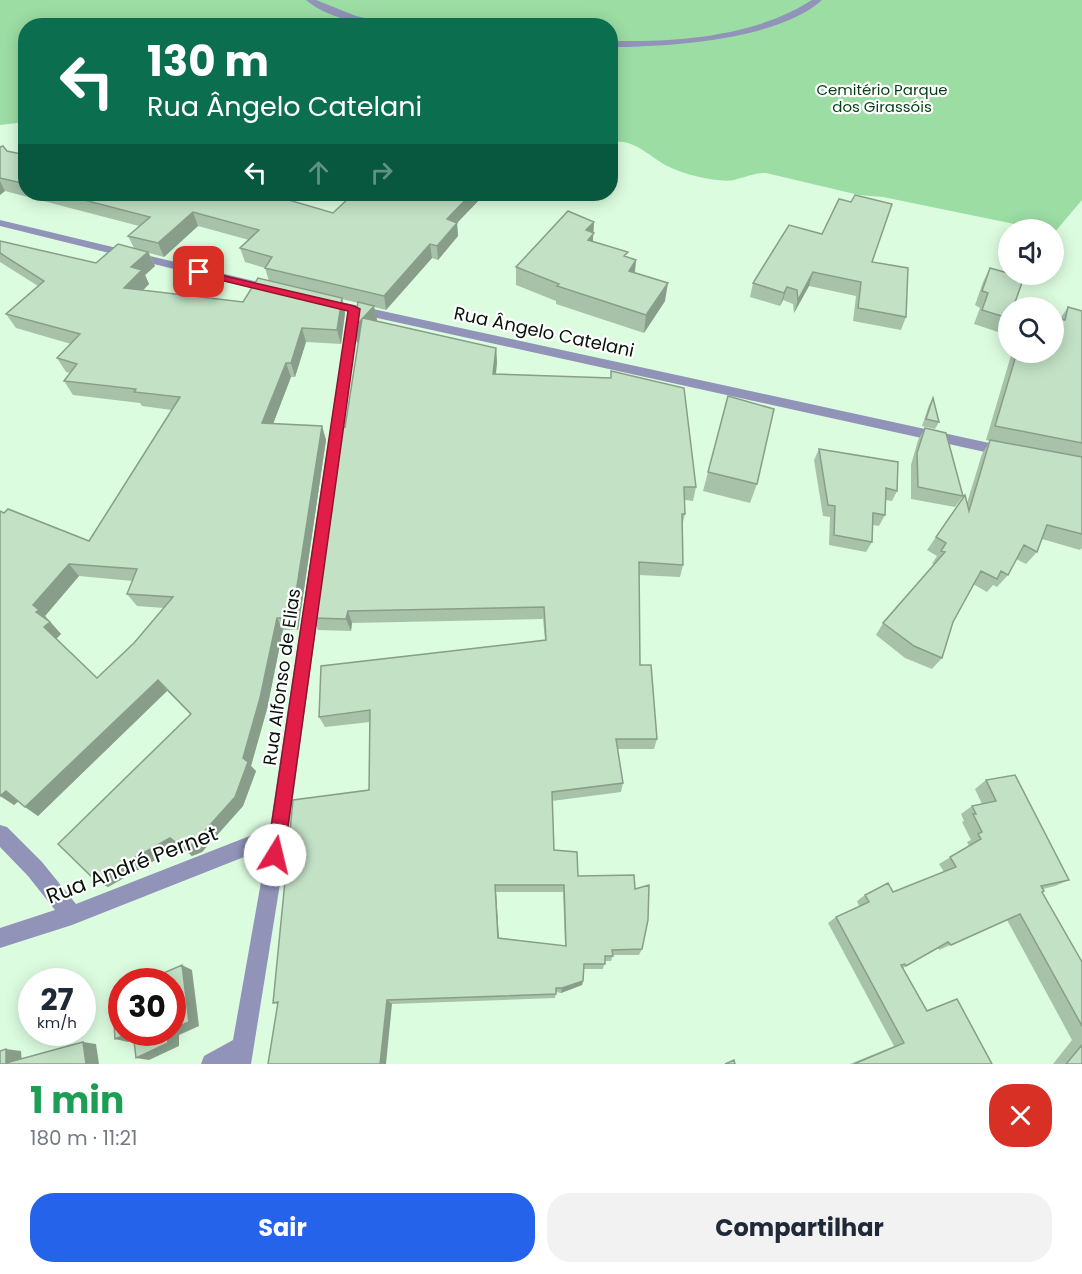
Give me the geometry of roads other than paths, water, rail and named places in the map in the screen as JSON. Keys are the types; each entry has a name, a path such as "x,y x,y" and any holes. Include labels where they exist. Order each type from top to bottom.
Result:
{"street":[{"path":"310,0 352,18"},
{"path":"618,44 673,42 743,30 796,14 818,0"},
{"path":"0,224 286,293"},
{"name":"Rua Ângelo Catelani","path":"309,298 1017,454"},
{"name":"Rua Alfonso de Elias","path":"240,1056 279,834 354,309"},
{"path":"0,834 35,869 72,915"},
{"name":"Rua André Pernet","path":"0,938 72,915 279,834"},
{"path":"212,1064 240,1056"}],"park label":[{"name":"Cemitério Parque dos Girassóis","path":"882,98"}]}
